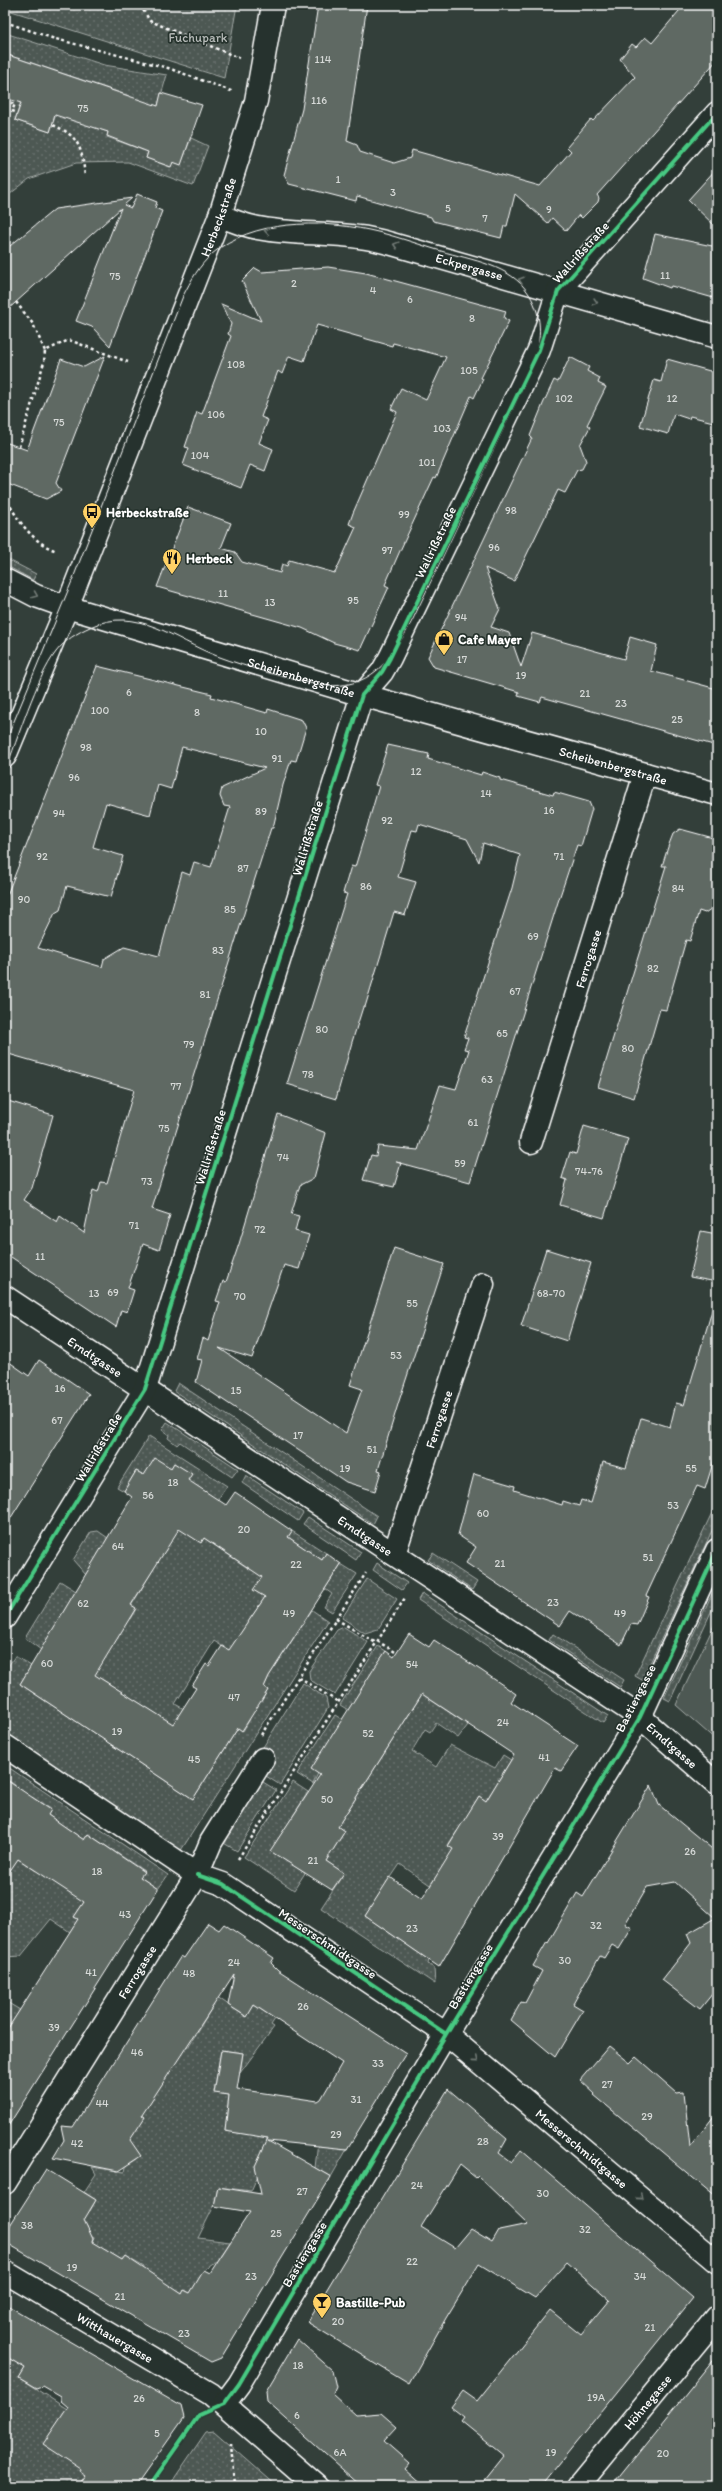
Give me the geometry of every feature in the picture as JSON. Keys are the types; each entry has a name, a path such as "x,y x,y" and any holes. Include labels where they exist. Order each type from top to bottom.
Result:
{"street":[{"name":"Herbeckstraße","path":"5,756 67,607 220,215 256,101 264,68 273,5"},
{"name":"Wallrißstraße","path":"5,1617 145,1389 362,695 382,672 390,658 539,350 558,291 717,113"},
{"name":"Eckpergasse","path":"220,215 236,223 285,234 359,237 392,244 717,337"},
{"name":"Scheibenbergstraße","path":"5,580 36,596 67,607 362,695 717,794"},
{"name":"Ferrogasse","path":"531,1142 645,774"},
{"name":"Ferrogasse","path":"394,1554 483,1284"},
{"name":"Erndtgasse","path":"5,1297 640,1717 717,1784"},
{"name":"Bastiengasse","path":"224,2404 239,2384 446,2034 640,1717 717,1550"},
{"name":"Messerschmidtgasse","path":"5,1746 197,1875 222,1884 446,2034 717,2262"},
{"name":"Ferrogasse","path":"5,2183 197,1875 211,1842 264,1759"},
{"name":"Witthauergasse","path":"5,2272 224,2404 317,2486"},
{"name":"Höhnegasse","path":"578,2486 717,2317"}],"path":[{"path":"140,5 150,21 264,68"},
{"path":"5,22 52,38 168,68 256,101"},
{"path":"5,101 15,104 12,111 18,113"},
{"path":"52,125 72,134 78,143 85,177"},
{"path":"16,302 33,324 45,351 44,362 19,448"},
{"path":"45,351 69,340 128,362"},
{"path":"5,496 22,525 32,536 56,551"},
{"path":"260,1738 366,1573"},
{"path":"238,1859 405,1598"},
{"path":"336,1619 397,1653"},
{"path":"299,1678 338,1702"},
{"path":"231,2440 234,2486"}],"green space":[{"name":"Fuchupark","path":"5,5 237,5 224,78 5,9"},
{"path":"5,33 104,65 167,75 156,112 127,95 5,54"},
{"path":"5,98 22,98 15,120 50,132 56,114 108,132 107,137 148,152 146,158 170,167 173,162 181,164 191,138 208,146 193,186 128,162 76,163 29,179 5,198"},
{"path":"5,558 36,574 33,580 5,565"},
{"path":"178,1383 377,1516 373,1524 174,1391"},
{"path":"167,1422 238,1469 232,1477 180,1442 177,1445 168,1438 169,1435 162,1430"},
{"path":"149,1436 227,1486 192,1537 204,1538 249,1569 252,1566 264,1574 254,1590 265,1597 243,1630 233,1653 214,1641 175,1704 186,1710 175,1726 103,1680 93,1681 99,1656 125,1616 130,1619 136,1609 131,1606 153,1570 191,1474 174,1463 171,1468 144,1475 136,1471 124,1491 117,1487"},
{"path":"246,1475 303,1513 298,1521 242,1483"},
{"path":"717,1502 717,1520 642,1680 635,1676"},
{"path":"308,1517 361,1552 356,1560 303,1524"},
{"path":"98,1531 108,1538 86,1575 73,1560 91,1532"},
{"path":"292,1531 326,1553 322,1560 288,1537"},
{"path":"433,1553 477,1582 472,1590 428,1560"},
{"path":"377,1563 407,1583 402,1590 373,1570"},
{"path":"341,1564 357,1574 332,1612 324,1607 332,1594 325,1589"},
{"path":"367,1579 397,1599 378,1629 365,1633 342,1618"},
{"path":"60,1581 76,1591 41,1650 25,1638"},
{"path":"717,1583 717,1599 670,1701 664,1698"},
{"path":"422,1593 608,1716 603,1723 418,1600"},
{"path":"312,1610 328,1621 178,1855 5,1734 5,1671 15,1656 31,1666 20,1684 193,1799 238,1728 243,1731 250,1719 245,1716 256,1699 261,1702 268,1690 264,1687 269,1676"},
{"path":"717,1619 717,1741 676,1705"},
{"path":"344,1627 368,1642 335,1695 310,1680 309,1671 337,1630"},
{"path":"553,1634 624,1680 620,1687 549,1640"},
{"path":"378,1646 386,1651 376,1667 358,1716 340,1705"},
{"path":"303,1683 326,1698 328,1708 280,1785 266,1776 275,1761 260,1752"},
{"path":"422,1694 468,1725 458,1738 436,1723 430,1732 425,1729 412,1751 436,1767 450,1745 495,1768 503,1755 511,1760 486,1801 479,1796 470,1811 465,1836 457,1831 448,1845 456,1850 430,1885 400,1864 365,1916 429,1960 428,1964 434,1968 435,1984 321,1908 344,1873 326,1861 345,1831 338,1826"},
{"path":"335,1715 343,1720 313,1784 297,1774"},
{"path":"5,1765 168,1875 158,1889 140,1877 144,1871 88,1834 84,1840 48,1815 51,1809 32,1797 28,1803 11,1792 15,1785 5,1778"},
{"path":"263,1782 276,1790 237,1851 222,1842 257,1784"},
{"path":"293,1782 308,1792 271,1851 305,1873 294,1890 244,1857"},
{"path":"5,1859 18,1859 36,1871 40,1866 87,1898 74,1917 78,1919 70,1932 51,1919 21,1956 5,1957"},
{"path":"210,1992 246,2017 254,2005 275,2019 271,2025 274,2027 240,2073 243,2053 221,2050 214,2092 229,2095 225,2131 267,2136 265,2159 251,2191 218,2187 214,2206 198,2238 230,2242 219,2259 204,2270 191,2294 185,2290 182,2294 142,2272 144,2267 125,2256 122,2260 92,2243 94,2238 89,2235 87,2226 81,2224 77,2204 90,2211 96,2200 84,2192 96,2174 92,2167 124,2172 126,2162 131,2163 137,2159 138,2152 129,2145 130,2135 145,2117 140,2114 180,2042 188,2047 213,2006"},
{"path":"5,2001 20,2010 5,2033"},
{"path":"318,2141 347,2149 331,2177 315,2168"},
{"path":"5,2356 25,2368 19,2378 78,2416 86,2475 78,2486 5,2486"},
{"path":"214,2431 277,2486 169,2486 206,2432"}],"building":[{"path":"318,5 367,5 347,141 357,145 360,152 394,163 410,158 412,150 540,186 571,151 567,147 591,119 593,121 635,77 620,59 632,44 636,47 645,37 652,43 684,5 717,5 717,60 597,195 599,198 598,202 582,218 579,215 566,231 552,218 548,223 515,194 507,226 504,226 501,238 433,221 431,217 357,196 356,201 289,184 284,175 302,109"},
{"path":"5,54 158,106 161,93 202,105 181,165 173,162 171,167 146,158 148,152 107,136 108,132 55,115 50,132 15,120 21,103 5,98"},
{"path":"717,168 717,228 688,200"},
{"path":"137,194 157,202 155,208 162,211 110,346 92,327 76,321 121,208 5,312 5,250 55,209 132,198 124,205 131,208"},
{"path":"655,234 717,247 717,299 671,286 670,288 643,278"},
{"path":"328,267 366,273 506,311 504,318 509,321 481,378 483,379 474,398 471,396 436,478 434,477 399,553 385,585 389,587 360,650 334,643 302,628 157,587 188,507 231,523 221,548 235,552 242,562 280,573 282,564 287,566 289,560 335,573 356,527 349,524 397,412 391,409 401,388 426,400 446,357 393,343 392,346 317,325 304,361 289,356 282,374 278,371 261,417 268,420 259,443 273,449 265,471 250,465 241,488 183,465 189,448 185,447 197,412 202,414 231,336 228,334 231,324 221,304 261,321 242,281 255,268 262,272"},
{"path":"105,356 56,483 61,491 46,499 5,483 5,442 27,450 61,359 84,367"},
{"path":"570,357 589,367 587,371 600,378 598,383 606,387 587,425 590,427 580,445 586,461 582,469 577,470 565,493 558,490 514,581 485,568 500,609 491,627 509,633 521,667 532,633 624,659 630,637 657,645 651,671 717,689 717,746 542,697 540,702 518,696 519,692 434,667 428,657 532,438 530,436 554,380 558,382"},
{"path":"667,359 717,373 717,423 690,416 689,419 674,414 668,434 640,426 654,380 661,382"},
{"path":"97,666 212,694 211,697 267,713 268,709 302,720 306,728 296,761 291,760 283,785 273,828 271,828 152,1209 170,1215 159,1250 143,1244 128,1288 134,1290 127,1312 121,1310 116,1327 5,1253 5,1100 53,1115 32,1188 24,1200 57,1222 60,1216 84,1233 93,1190 98,1192 101,1182 107,1183 134,1090 5,1053 5,900","holes":["182,747 265,768 222,788 220,796 224,806 230,807 211,867 194,862 190,875 182,872 159,956 124,947 104,959 102,967 38,948 55,913 60,910 67,886 111,897 123,856 93,847 106,803 150,815 158,785 171,789"]},
{"path":"388,745 429,754 428,759 481,775 482,772 500,778 500,780 553,795 554,792 589,802 592,809 581,846 577,845 558,902 470,1182 401,1163 394,1187 363,1180 371,1155 376,1156 378,1146 418,1150 440,1085 456,1089 469,1050 464,1049 468,1038 464,1037 512,888 520,855 483,843 479,862 467,839 419,824 417,831 412,830 398,877 416,882 405,915 394,912 365,1007 363,1007 352,1042 336,1099 287,1084 347,894 343,893 351,866 355,867 362,844 379,786 375,785"},
{"path":"680,829 717,839 717,900 715,906 705,913 699,911 690,941 686,940 666,1010 660,1009 634,1098 598,1087 666,866 662,866 668,847 673,834"},
{"path":"278,1114 326,1133 314,1178 300,1185 291,1214 299,1216 295,1231 309,1235 299,1269 284,1265 252,1358 219,1348 346,1433 362,1389 350,1385 394,1248 444,1264 378,1470 381,1471 375,1491 346,1482 196,1382 202,1360 197,1359 203,1338 208,1341 220,1302 216,1301 223,1281 226,1282 239,1244"},
{"path":"584,1126 628,1139 604,1218 560,1205 567,1180 562,1178 570,1152 576,1154"},
{"path":"701,1231 717,1234 717,1282 690,1277"},
{"path":"546,1249 591,1263 567,1341 521,1326"},
{"path":"713,1307 717,1308 717,1450 705,1489 697,1486 646,1596 649,1597 637,1625 631,1624 621,1645 570,1611 560,1626 466,1563 476,1547 458,1535 474,1474 515,1486 514,1490 562,1505 563,1501 579,1506 581,1500 591,1503 603,1462 626,1468 641,1418 670,1427 676,1403 684,1405"},
{"path":"5,1359 29,1376 39,1360 89,1394 5,1527"},
{"path":"155,1458 171,1468 174,1463 192,1474 188,1480 226,1505 235,1492 292,1531 288,1537 322,1560 326,1553 341,1564 269,1676 264,1687 268,1690 242,1731 238,1728 193,1799 20,1684 132,1497 124,1491 136,1471 144,1475","holes":["179,1529 201,1543 204,1538 262,1577 253,1590 265,1597 229,1650 222,1646 209,1666 206,1664 192,1686 196,1688 173,1724 95,1675 136,1608 131,1605"]},
{"path":"409,1634 429,1647 434,1640 482,1671 516,1694 511,1702 578,1746 561,1771 555,1768 439,1967 365,1916 390,1877 422,1899 453,1849 448,1846 479,1796 486,1801 514,1755 422,1694 338,1826 345,1831 326,1861 344,1873 332,1890 270,1851 320,1775 311,1769 375,1667 386,1651 394,1657"},
{"path":"5,1779 51,1810 48,1815 84,1840 88,1834 144,1872 140,1877 158,1889 5,2131 5,2033 78,1919 74,1917 84,1902 18,1859 5,1878"},
{"path":"651,1785 659,1805 717,1853 717,1988 700,2009 662,1980 691,1943 687,1934 715,1918 675,1882 647,1887 625,1924 632,1928 619,1949 612,1945 604,1958 600,1956 573,2004 583,2010 555,2057 511,2020 521,2002 525,2003 542,1971 533,1966 547,1942 548,1943 577,1893 583,1897"},
{"path":"208,1923 219,1930 224,1924 274,1958 271,1963 278,1970 406,2053 347,2149 268,2141 331,2177 221,2358 211,2362 5,2242 5,2233 46,2169 96,2200 84,2220 93,2239 92,2242 122,2260 125,2256 182,2294 184,2290 190,2293 204,2270 210,2273 250,2212 214,2206 218,2187 261,2194 255,2166 268,2138 225,2131 229,2095 214,2093 221,2050 243,2053 237,2089 318,2101 321,2099 342,2063 254,2005 247,2017 228,2005 234,1974 142,2115 145,2117 130,2140 141,2156 118,2171 53,2158 64,2140 61,2126 73,2127 181,1956 184,1958"},
{"path":"609,2046 630,2063 636,2057 677,2093 684,2092 690,2147 717,2112 717,2198 594,2095 595,2094 580,2080"},
{"path":"448,2089 507,2139 499,2153 511,2162 521,2150 693,2298 541,2486 480,2486 504,2456 461,2421 464,2417 451,2407 463,2391 477,2401 550,2310 581,2335 610,2300 567,2262 535,2298 479,2264 446,2318 409,2384 307,2322","holes":["460,2165 476,2178 478,2176 528,2224 499,2230 492,2242 471,2229 455,2248 421,2227"]},
{"path":"5,2304 181,2406 184,2418 136,2486 78,2486 86,2475 80,2471 81,2469 43,2444 68,2407 61,2401 61,2397 42,2386 36,2388 19,2378 25,2368 5,2356"},
{"path":"297,2339 332,2370 336,2387 333,2394 356,2415 381,2413 397,2427 384,2441 409,2463 405,2468 425,2486 361,2486 267,2402 266,2391"},
{"path":"717,2356 717,2486 612,2486 670,2414"}],"tram line":[{"path":"5,743 72,581 183,296 203,263 212,254 228,243 247,234 266,228 308,224 350,227 378,232 490,265 512,276 521,284 534,303 539,321 539,340 532,369 413,619 396,648 377,670 366,678 353,683 337,686 319,685 267,672 217,656 171,634 140,622 124,620 107,621 76,634 67,640 56,652 41,677 5,771"}],"cycle path":[{"path":"5,1617 145,1389 362,695 382,672 390,658 539,350 558,291 717,113"},
{"path":"149,2486 199,2415 224,2404 239,2384 446,2034 640,1717 717,1550"},
{"path":"197,1875 223,1884 446,2034"}],"place":[{"name":"Herbeckstraße","path":"92,529"},
{"name":"Herbeck","path":"172,575"},
{"name":"Cafe Mayer","path":"444,656"},
{"name":"Bastille-Pub","path":"322,2319"}]}
